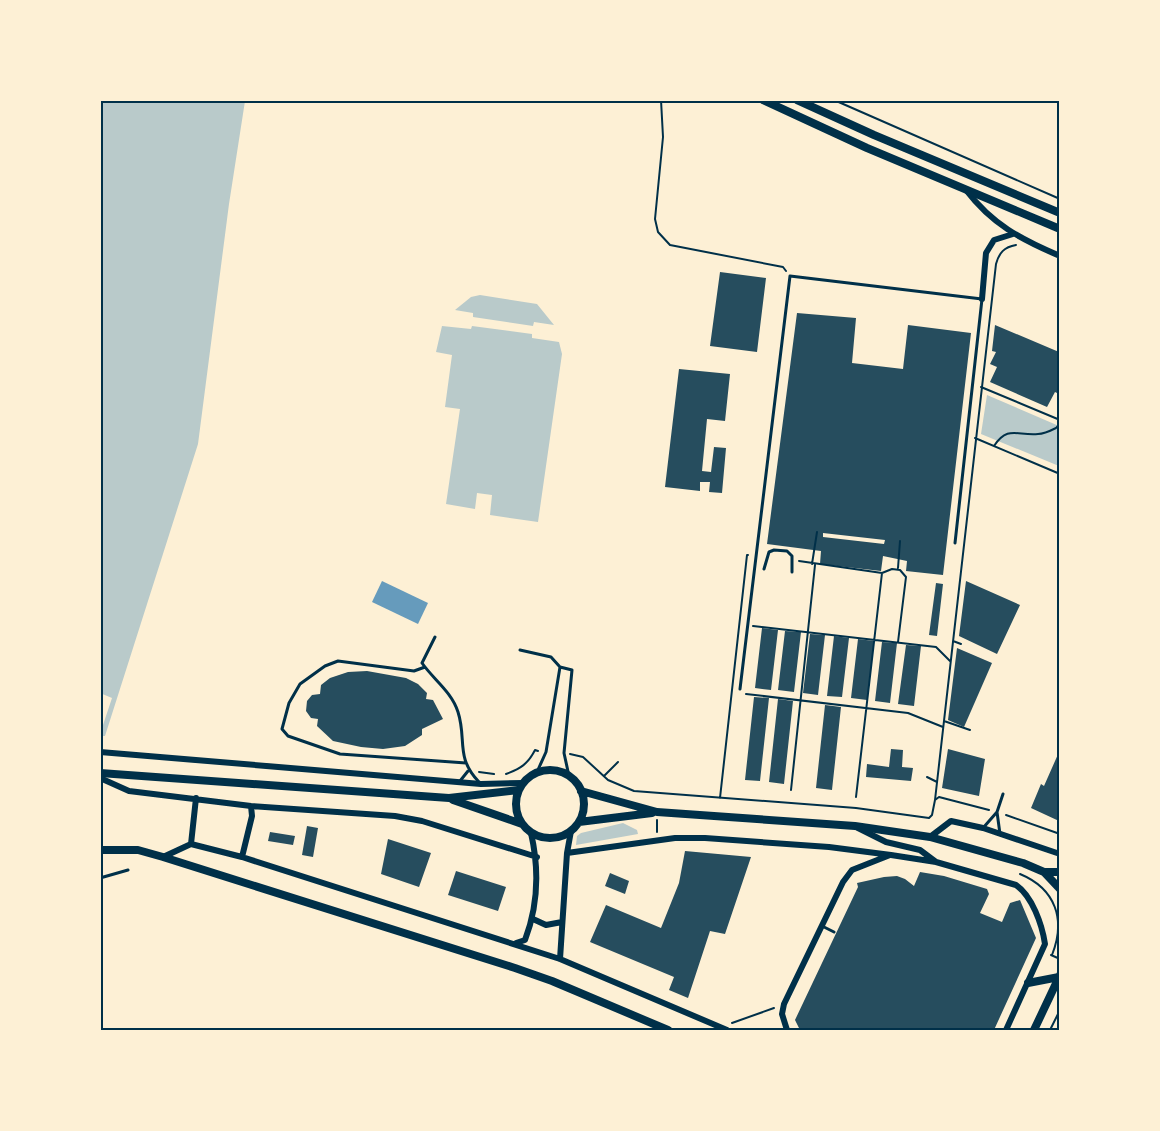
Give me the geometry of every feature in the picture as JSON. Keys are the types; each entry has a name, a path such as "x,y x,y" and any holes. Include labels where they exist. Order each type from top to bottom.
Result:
{"street":[{"path":"763,100 867,148 1059,228"},
{"path":"797,100 1059,213"},
{"path":"966,189 981,208 1013,234 1059,256"},
{"path":"982,299 986,253 994,240 1013,234"},
{"path":"100,752 521,787"},
{"path":"554,770 569,776 581,791 584,807 579,822 571,831 557,837 542,837 531,833 522,824 515,807 521,787 537,772 554,770"},
{"path":"100,773 449,798 521,787"},
{"path":"100,778 129,791 251,806 395,816 422,821 537,857"},
{"path":"581,791 657,812"},
{"path":"191,844 196,798"},
{"path":"449,798 522,824"},
{"path":"242,857 252,816 251,806"},
{"path":"579,822 657,812 855,826 930,837 1023,863 1044,872 1059,872"},
{"path":"930,837 951,821 983,828 1059,854"},
{"path":"855,826 886,842 920,850 936,862"},
{"path":"560,959 567,853 571,831"},
{"path":"516,943 525,940 533,919 537,857 531,833"},
{"path":"567,853 675,838 705,838 829,847 891,855 936,862 1016,885 1025,891 1043,933 1045,944 1006,1030"},
{"path":"163,857 191,844 242,857 516,943 729,1027"},
{"path":"100,850 138,850 163,857 515,968 552,981 668,1030"},
{"path":"787,1030 782,1014 784,1004 843,882 852,870 891,855"},
{"path":"1044,872 1059,890"},
{"path":"533,919 546,925 562,922"},
{"path":"1028,983 1059,976"},
{"path":"1034,1030 1059,976"}],"lane":[{"path":"740,689 790,276 982,299 955,543"},
{"path":"764,569 769,552 787,551 793,560 792,572"},
{"path":"435,637 422,663 445,688 458,711 468,771 481,784"},
{"path":"520,650 551,657 560,667 572,670 564,753 569,776"},
{"path":"425,667 414,671 338,662 326,666 300,684 289,703 282,729 288,736 340,754 466,764"},
{"path":"537,772 546,752 560,667"},
{"path":"459,782 468,771"},
{"path":"983,828 997,812 1003,794"},
{"path":"997,812 1000,834"},
{"path":"100,878 128,870"},
{"path":"821,926 834,932"}],"path":[{"path":"661,100 663,136 655,219 658,232 670,245 783,267 790,276"},
{"path":"834,100 1059,199"},
{"path":"564,753 583,757 604,776 634,791 856,808 929,818 932,815 998,256 1010,246 1023,247"},
{"path":"981,387 1059,422 1056,428 1037,434 1016,432 1005,434 994,446"},
{"path":"975,438 1059,474"},
{"path":"791,790 817,532"},
{"path":"897,569 900,541"},
{"path":"720,798 747,555 756,555"},
{"path":"793,560 882,573 897,569"},
{"path":"897,569 906,578 898,642"},
{"path":"856,797 882,573"},
{"path":"738,624 936,647 951,661"},
{"path":"953,641 961,644"},
{"path":"730,693 908,713 943,727"},
{"path":"944,721 970,730"},
{"path":"468,771 504,775 520,769 529,761 535,750 546,752"},
{"path":"604,776 618,762"},
{"path":"927,777 937,782"},
{"path":"935,800 939,797 997,812 1059,834"},
{"path":"1020,874 1037,883 1055,907 1058,932 1052,956 1059,959"},
{"path":"729,1027 784,1004"},
{"path":"1050,1030 1059,1010"}],"shaded area":[{"path":"101,100 245,101 229,204 198,444 105,736 101,736 101,731 112,698 100,693"},
{"path":"480,295 537,304 554,325 534,322 533,326 473,317 473,313 455,310 471,297"},
{"path":"442,326 471,329 472,326 532,334 532,338 559,342 562,354 538,522 490,515 492,495 477,493 475,509 446,504 460,409 445,407 452,355 436,352"},
{"path":"987,395 1059,426 1059,466 981,434"},
{"path":"623,823 637,830 638,834 576,845 577,836 581,833"}],"water":[{"path":"382,581 428,603 418,624 372,602"}],"building":[{"path":"720,272 766,278 757,352 710,346"},
{"path":"797,313 856,318 852,363 903,369 908,325 971,333 943,575 906,571 907,561 883,556 881,571 820,564 821,551 767,544","holes":["823,533 885,540 884,544 823,537"]},
{"path":"995,325 1059,352 1059,394 1055,392 1047,407 990,382 997,367 990,364 996,352 992,351"},
{"path":"679,369 730,374 725,421 707,419 702,471 711,472 714,447 726,448 722,493 709,492 710,482 700,482 700,491 665,487"},
{"path":"966,581 1020,605 997,654 959,636"},
{"path":"936,583 943,584 937,636 929,635"},
{"path":"762,628 778,630 771,690 755,688"},
{"path":"785,631 801,632 794,692 778,690"},
{"path":"810,634 825,635 818,695 803,693"},
{"path":"834,636 849,638 842,697 827,696"},
{"path":"858,639 874,641 867,700 851,698"},
{"path":"882,642 897,643 890,703 875,701"},
{"path":"906,645 921,646 914,706 898,704"},
{"path":"957,648 992,663 964,727 948,720"},
{"path":"367,671 406,678 418,684 427,693 426,699 433,700 443,719 422,729 422,735 405,746 383,749 333,741 317,726 318,719 311,718 306,711 307,701 312,695 320,694 321,685 330,678 348,672"},
{"path":"754,697 769,698 760,781 745,780"},
{"path":"778,699 793,701 784,784 769,782"},
{"path":"825,705 841,707 832,790 816,788"},
{"path":"891,749 903,750 902,767 913,768 911,781 866,777 867,764 889,767"},
{"path":"948,749 985,759 979,796 942,788"},
{"path":"1059,752 1059,821 1031,808"},
{"path":"307,826 318,828 313,857 302,855"},
{"path":"270,832 295,836 293,845 268,841"},
{"path":"388,839 431,853 419,887 381,874"},
{"path":"685,851 751,857 725,934 710,931 688,998 669,990 674,977 590,942 606,905 661,928 679,883"},
{"path":"456,871 506,887 498,911 448,895"},
{"path":"920,872 944,876 987,889 989,894 980,913 1002,922 1010,903 1020,900 1036,938 994,1030 800,1030 795,1020 858,887 857,883 897,876 914,886"},
{"path":"610,873 629,881 625,894 605,886"}]}
